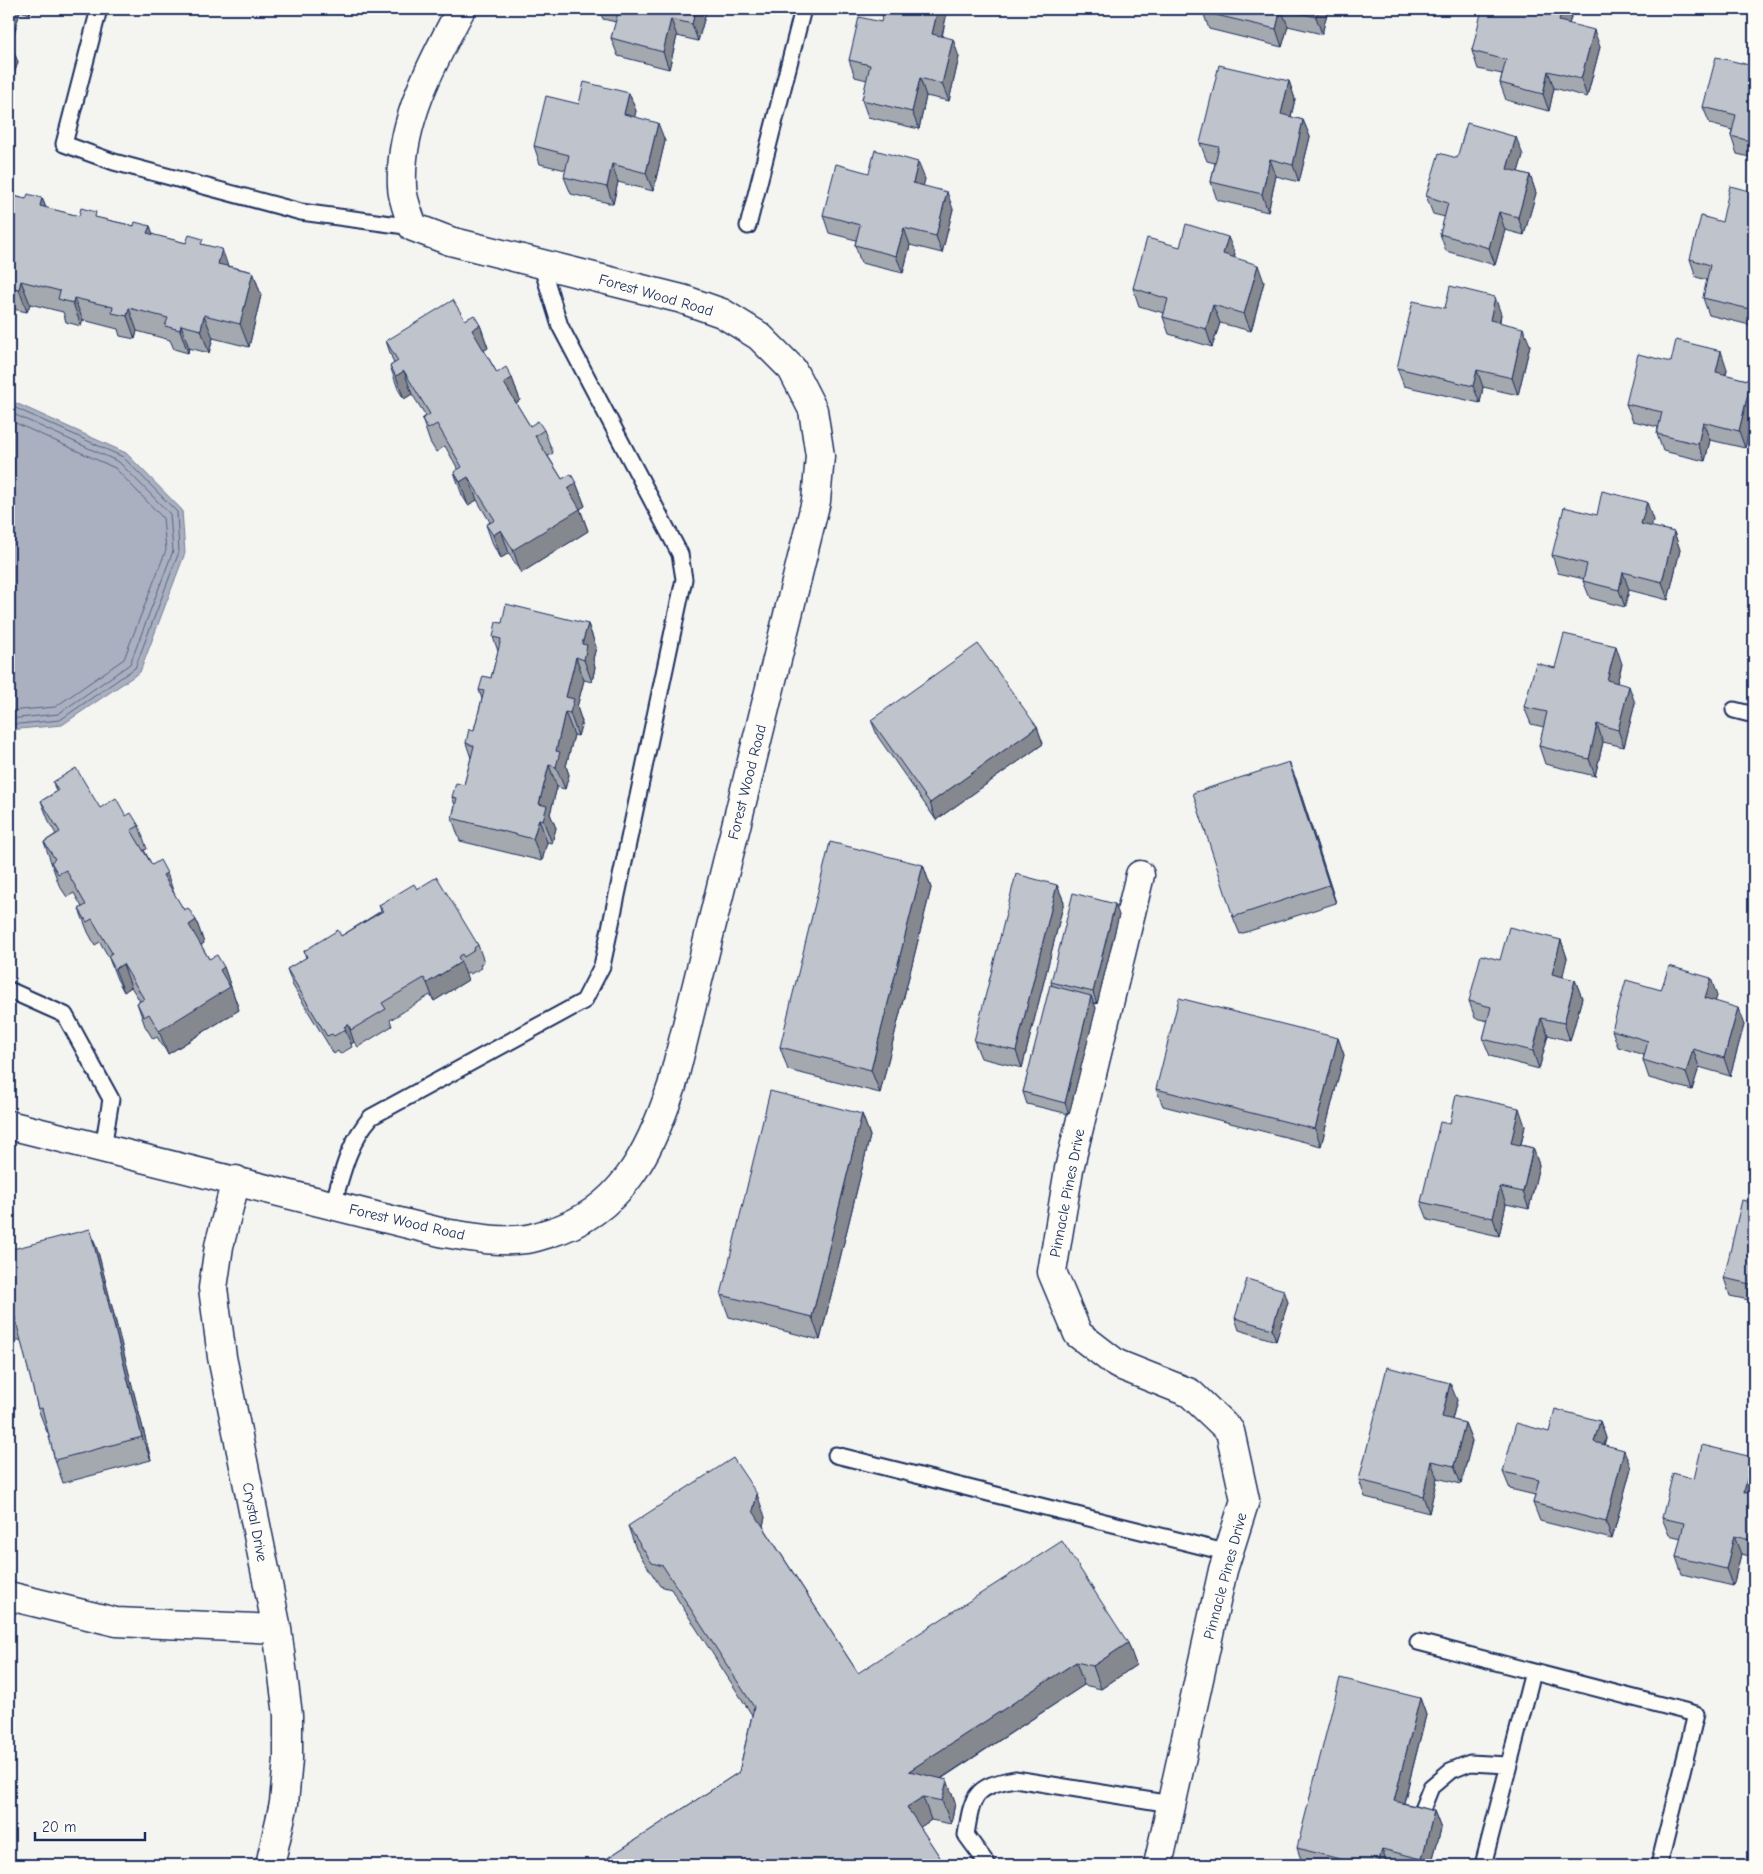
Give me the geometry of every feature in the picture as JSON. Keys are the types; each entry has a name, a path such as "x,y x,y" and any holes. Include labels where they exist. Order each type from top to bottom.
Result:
{"street":[{"path":"413,227 402,188 404,149 412,111 461,9"},
{"name":"Forest Wood Road","path":"9,1125 236,1180 444,1234 485,1239 527,1239 572,1226 609,1201 637,1167 658,1128 672,1086 816,501 820,456 813,410 792,369 759,336 722,314 682,299 450,241 413,227"},
{"name":"Pinnacle Pines Drive","path":"1140,875 1069,1169 1052,1272 1078,1334 1118,1364 1190,1393 1230,1430 1245,1500 1229,1552 1158,1865"},
{"name":"Crystal Drive","path":"236,1180 219,1246 213,1288 222,1357 277,1629 288,1715 288,1759 284,1803 270,1865"},
{"path":"9,1596 116,1622 277,1629"}],"lane":[{"path":"99,9 64,144 114,162 301,212 413,227"},
{"path":"748,226 803,9"},
{"path":"333,1205 350,1147 358,1131 371,1117 584,1001 602,966 684,579 680,554 560,326 540,264"},
{"path":"1734,710 1754,715"},
{"path":"9,990 65,1015 112,1098 103,1148"},
{"path":"836,1455 1229,1552"},
{"path":"1418,1642 1696,1714 1659,1865"},
{"path":"1483,1865 1533,1672"},
{"path":"1417,1822 1431,1787 1450,1771 1470,1763 1508,1765"},
{"path":"988,1865 966,1835 970,1811 977,1793 994,1782 1015,1779 1171,1804"}],"water":[{"path":"9,400 126,453 182,510 185,553 140,672 62,725 9,730"}],"building":[{"path":"619,9 696,9 692,24 671,19 663,52 611,38"},
{"path":"884,9 938,9 932,34 953,39 942,84 920,78 912,112 862,100 870,65 849,60 859,17 881,22"},
{"path":"1204,9 1281,9 1276,29 1203,12"},
{"path":"1283,9 1318,9 1316,17"},
{"path":"1482,9 1562,9 1559,21 1594,30 1581,79 1548,71 1543,94 1500,83 1506,60 1472,51"},
{"path":"1754,44 1754,142 1731,136 1736,115 1703,107 1716,57 1749,65"},
{"path":"1219,65 1289,81 1281,114 1303,120 1293,165 1270,159 1262,194 1211,182 1219,147 1200,143"},
{"path":"584,82 629,93 624,114 658,123 646,173 612,164 607,187 564,177 569,155 534,146 546,96 579,104"},
{"path":"1467,123 1516,137 1507,169 1530,175 1518,217 1499,212 1489,248 1440,234 1448,203 1426,196 1439,153 1457,158"},
{"path":"875,150 918,162 913,183 947,192 936,236 904,228 896,256 855,245 860,225 823,215 836,164 869,173"},
{"path":"1730,186 1754,192 1754,310 1703,298 1710,265 1690,259 1701,216 1722,222"},
{"path":"28,194 42,198 40,206 79,216 81,208 96,212 95,217 134,226 135,222 150,226 147,233 186,243 189,235 203,239 201,244 222,249 218,264 253,272 240,324 204,315 201,330 181,325 180,330 165,326 168,318 129,308 127,316 112,313 113,307 74,298 73,303 58,299 60,291 21,281 19,289 9,287 9,195 26,199"},
{"path":"1186,224 1228,237 1223,254 1258,265 1244,314 1213,305 1206,329 1163,317 1168,299 1133,288 1147,238 1180,247"},
{"path":"1450,286 1495,297 1490,320 1523,328 1512,378 1477,370 1473,386 1397,368 1413,301 1445,308"},
{"path":"453,300 465,320 474,315 480,325 472,330 497,373 506,367 512,378 504,383 530,426 538,421 544,430 535,436 562,479 571,474 576,483 568,489 580,509 513,550 501,530 493,535 486,525 495,520 468,477 460,482 454,472 462,467 437,424 428,429 422,419 430,414 404,371 396,376 390,366 398,361 386,341"},
{"path":"1676,340 1721,351 1716,372 1751,381 1739,431 1703,422 1698,444 1657,434 1662,412 1626,404 1638,354 1671,362"},
{"path":"1602,491 1647,502 1641,524 1674,532 1662,582 1623,572 1619,590 1583,581 1587,564 1552,555 1564,507 1597,515"},
{"path":"506,604 588,624 582,644 587,645 584,660 576,657 566,697 574,699 570,713 565,712 556,751 560,752 556,767 549,765 539,804 547,806 543,820 539,819 533,839 452,818 457,798 452,797 456,783 464,785 474,746 466,743 469,729 474,730 484,691 479,690 483,676 491,678 501,639 493,637 496,622 502,623"},
{"path":"1564,634 1616,646 1607,680 1629,686 1618,730 1597,724 1589,759 1539,746 1547,712 1524,707 1536,663 1555,668"},
{"path":"978,644 1037,727 930,803 871,720"},
{"path":"1289,762 1329,885 1233,917 1193,793"},
{"path":"76,768 100,808 116,798 126,816 131,813 139,826 131,830 152,865 160,860 167,873 163,875 184,910 188,908 196,920 189,925 209,959 217,955 224,967 220,970 230,987 159,1031 149,1014 144,1017 137,1003 144,999 123,964 115,969 108,956 112,953 92,919 87,922 79,909 86,905 66,870 58,874 51,862 55,859 44,842 60,832 41,801 58,791 53,782"},
{"path":"830,842 923,865 871,1070 780,1047"},
{"path":"1016,874 1057,885 1016,1051 974,1041"},
{"path":"437,877 478,945 474,948 475,950 464,957 462,954 458,957 461,962 427,983 424,978 382,1003 386,1009 351,1030 348,1024 344,1027 346,1029 334,1036 332,1034 327,1036 287,969 307,957 304,951 338,930 341,936 383,911 379,905 414,884 417,889"},
{"path":"1073,893 1115,904 1093,992 1051,982"},
{"path":"1509,927 1561,940 1552,974 1575,980 1564,1023 1541,1018 1533,1051 1483,1039 1491,1007 1469,1001 1481,955 1500,960"},
{"path":"1669,966 1711,978 1705,998 1738,1008 1724,1058 1693,1049 1686,1073 1643,1060 1648,1041 1612,1030 1626,980 1661,990"},
{"path":"1050,985 1091,996 1065,1103 1023,1092"},
{"path":"1179,998 1338,1038 1315,1129 1156,1089"},
{"path":"770,1091 862,1114 812,1317 721,1295"},
{"path":"1456,1094 1519,1108 1511,1143 1533,1148 1523,1192 1500,1187 1493,1218 1421,1202 1440,1122 1450,1124"},
{"path":"1742,1200 1754,1203 1754,1285 1724,1278"},
{"path":"90,1229 142,1437 55,1460 42,1408 38,1409 15,1317 9,1318 9,1250"},
{"path":"1247,1279 1284,1290 1272,1329 1235,1318"},
{"path":"1387,1367 1450,1383 1442,1417 1465,1423 1454,1466 1431,1461 1423,1496 1359,1480"},
{"path":"1555,1409 1600,1421 1594,1442 1624,1450 1606,1522 1533,1503 1539,1480 1503,1472 1516,1423 1549,1432"},
{"path":"1702,1445 1752,1457 1744,1492 1754,1495 1754,1541 1734,1536 1726,1569 1676,1557 1684,1523 1662,1518 1673,1473 1694,1479"},
{"path":"733,1458 757,1494 753,1511 858,1673 1062,1541 1128,1643 1093,1666 1076,1662 909,1771 947,1780 942,1801 923,1797 907,1807 945,1865 597,1865 739,1772 754,1707 663,1566 652,1563 628,1526"},
{"path":"1340,1678 1420,1698 1394,1801 1434,1811 1422,1859 1382,1849 1378,1865 1363,1865 1297,1848"}]}
